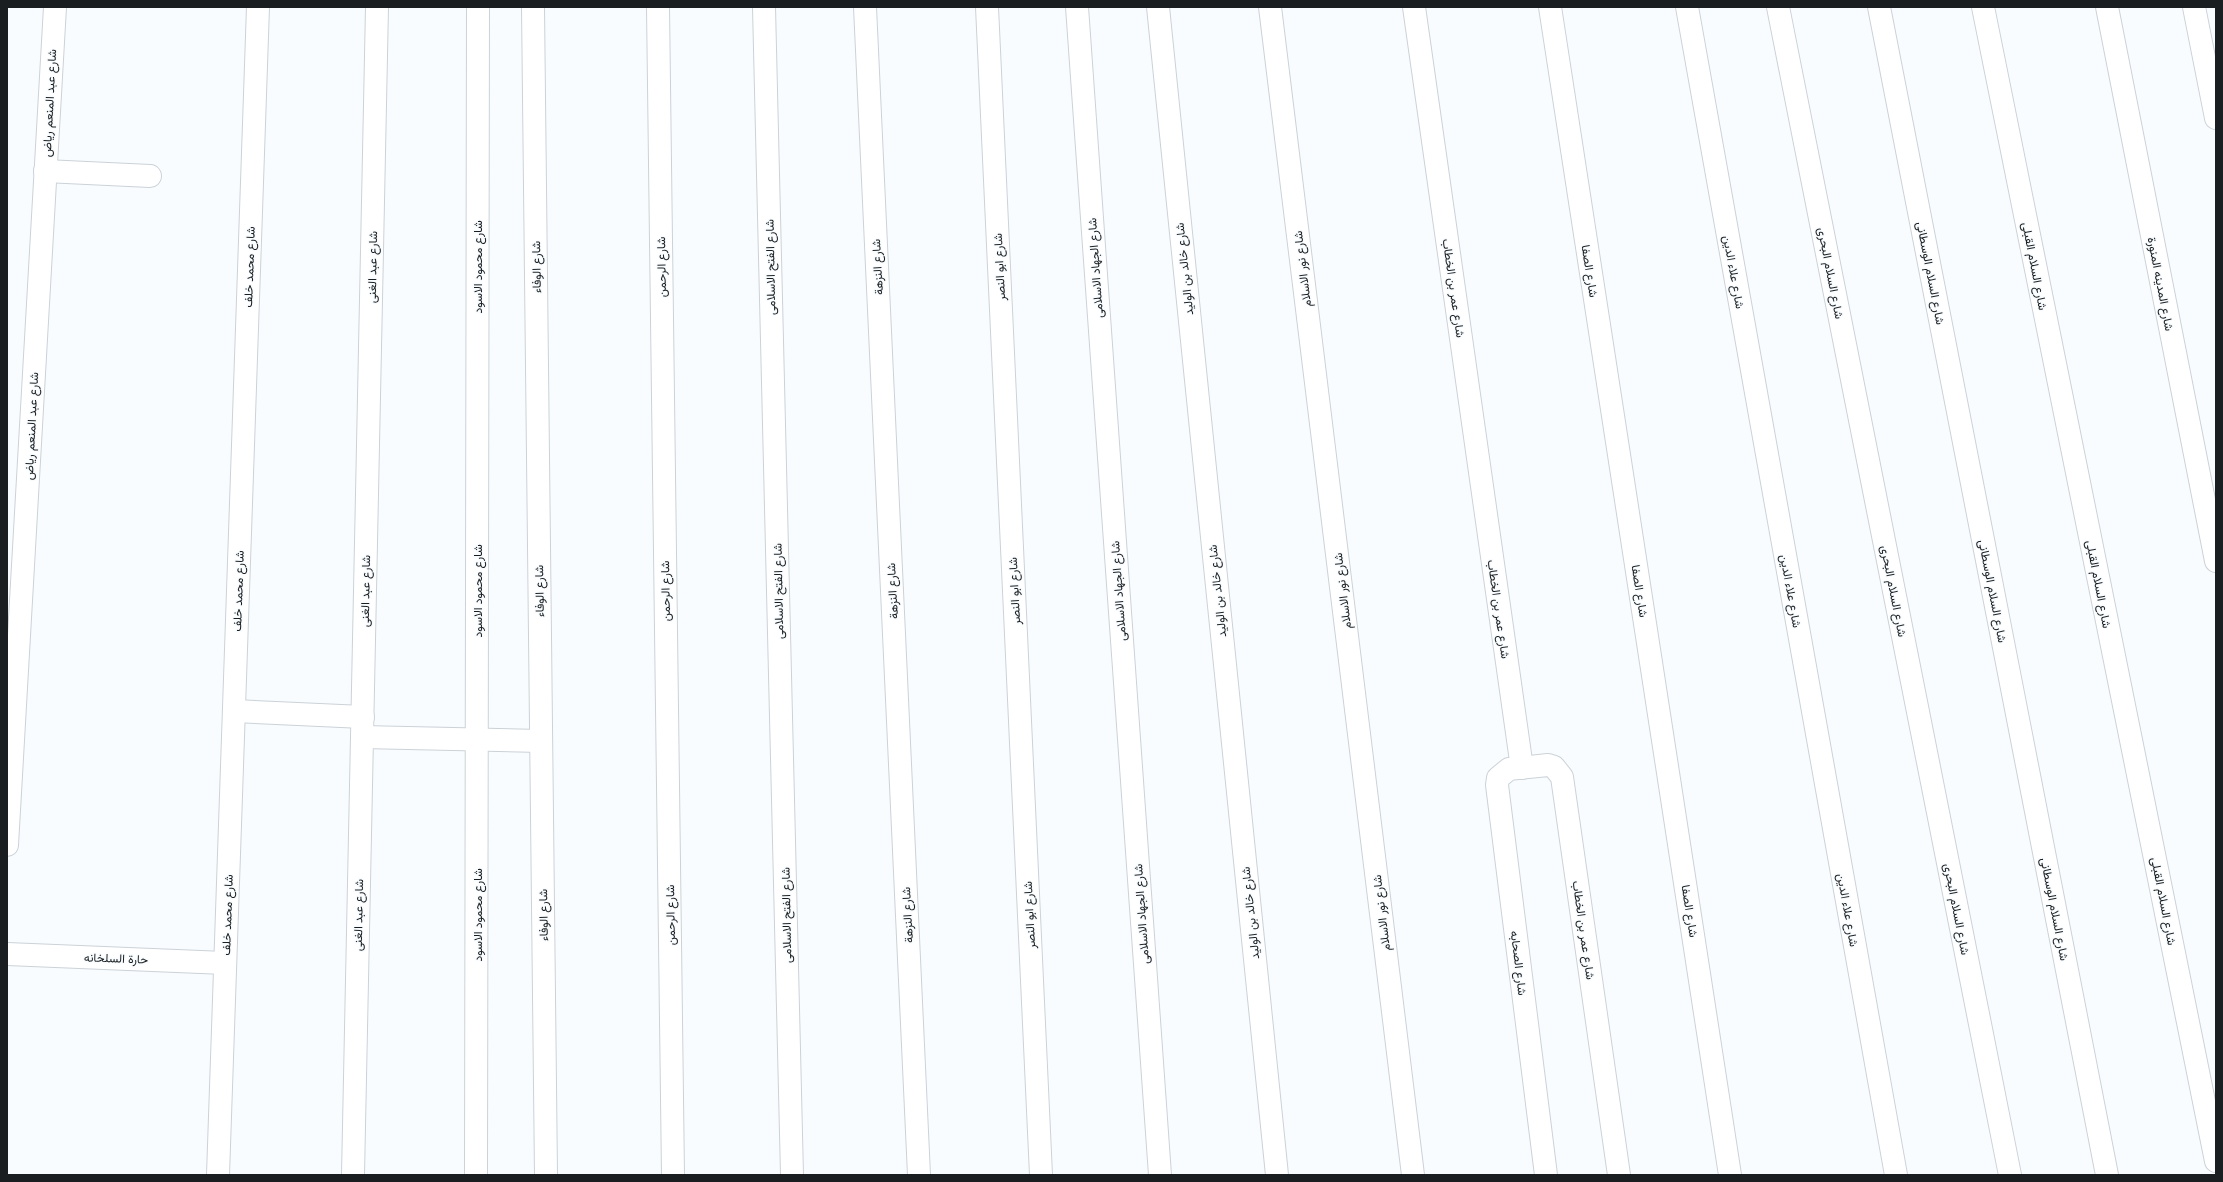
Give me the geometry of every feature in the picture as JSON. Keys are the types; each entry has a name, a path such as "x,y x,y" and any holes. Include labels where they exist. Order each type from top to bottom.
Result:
{"street":[{"name":"شارع عبد المنعم رياض","path":"7,845 55,7"},
{"name":"شارع محمد خلف","path":"218,1175 258,7"},
{"name":"شارع عبد الغنى","path":"353,1175 377,7"},
{"name":"شارع محمود الاسود","path":"476,1175 478,7"},
{"name":"شارع الوفاء","path":"533,7 546,1175"},
{"name":"شارع الرحمن","path":"658,7 673,1175"},
{"name":"شارع الفتح الاسلامى","path":"764,7 792,1175"},
{"name":"شارع النزهة","path":"865,7 919,1175"},
{"name":"شارع ابو النصر","path":"987,7 1041,1175"},
{"name":"شارع الجهاد الاسلامى","path":"1077,7 1160,1175"},
{"name":"شارع خالد بن الوليد","path":"1158,7 1277,1175"},
{"name":"شارع نور الاسلام","path":"1270,7 1413,1175"},
{"name":"شارع عمر بن الخطاب","path":"1414,7 1522,768 1548,765 1554,767 1562,777 1619,1175"},
{"name":"شارع الصفا","path":"1550,7 1730,1175"},
{"name":"شارع علاء الدين","path":"1687,7 1896,1175"},
{"name":"شارع السلام البحرى","path":"1778,7 2010,1175"},
{"name":"شارع السلام الوسطانى","path":"1879,7 2107,1175"},
{"name":"شارع السلام القبلى","path":"1983,7 2216,1161"},
{"name":"شارع المدينه المنورة","path":"2107,7 2216,561"},
{"path":"2194,7 2216,118"},
{"path":"45,171 150,176"},
{"path":"234,711 477,740 541,741"},
{"name":"شارع الصحابه","path":"1522,768 1509,769 1502,772 1498,778 1497,785 1546,1175"},
{"name":"حارة السلخانه","path":"7,954 225,963"}]}
